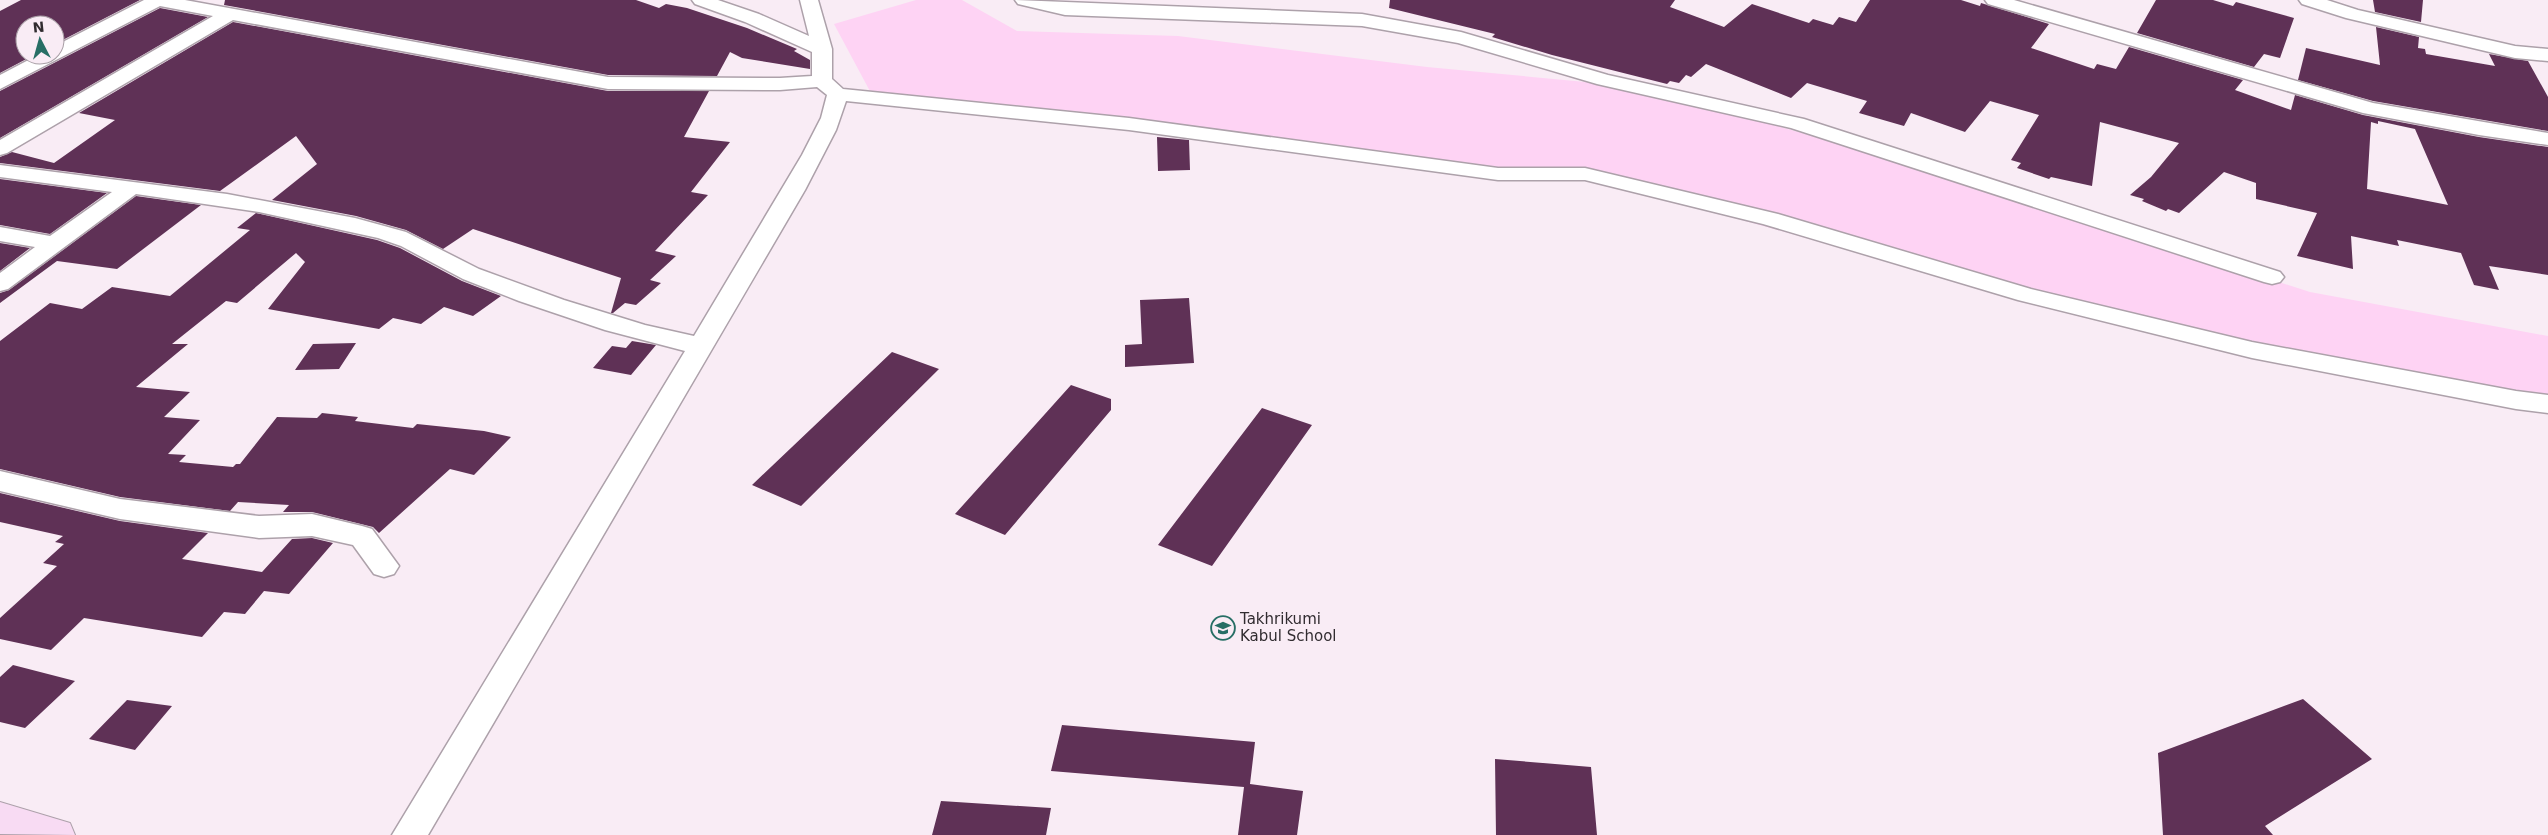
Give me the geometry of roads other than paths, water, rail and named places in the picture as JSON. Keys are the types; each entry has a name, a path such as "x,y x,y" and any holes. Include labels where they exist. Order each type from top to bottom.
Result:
{"main road":[{"path":"0,818 56,835"}],"street":[{"path":"65,49 156,0 608,83 780,84 830,87 1129,124 1498,174 1585,174 1770,218 2026,294 2252,350 2516,400 2548,404"},
{"path":"700,0 752,18 822,49"},
{"path":"409,835 794,190 836,105 809,0"},
{"path":"1024,0 1066,10 1362,20 1461,38 1604,80 1797,123 2272,277"},
{"path":"1994,0 2370,109 2479,129 2548,139"},
{"path":"2308,0 2353,14 2515,52 2548,54"},
{"path":"6,142 230,14"},
{"path":"0,83 35,65"},
{"path":"0,171 32,178 132,187 312,214 388,234 423,247 469,272 524,294 670,340 701,346"},
{"path":"0,284 132,187"},
{"path":"0,234 55,244"},
{"path":"0,481 120,509 259,527 312,525 362,537 384,566"}],"place":[{"name":"Takhrikumi Kabul School","path":"1223,628"}]}
